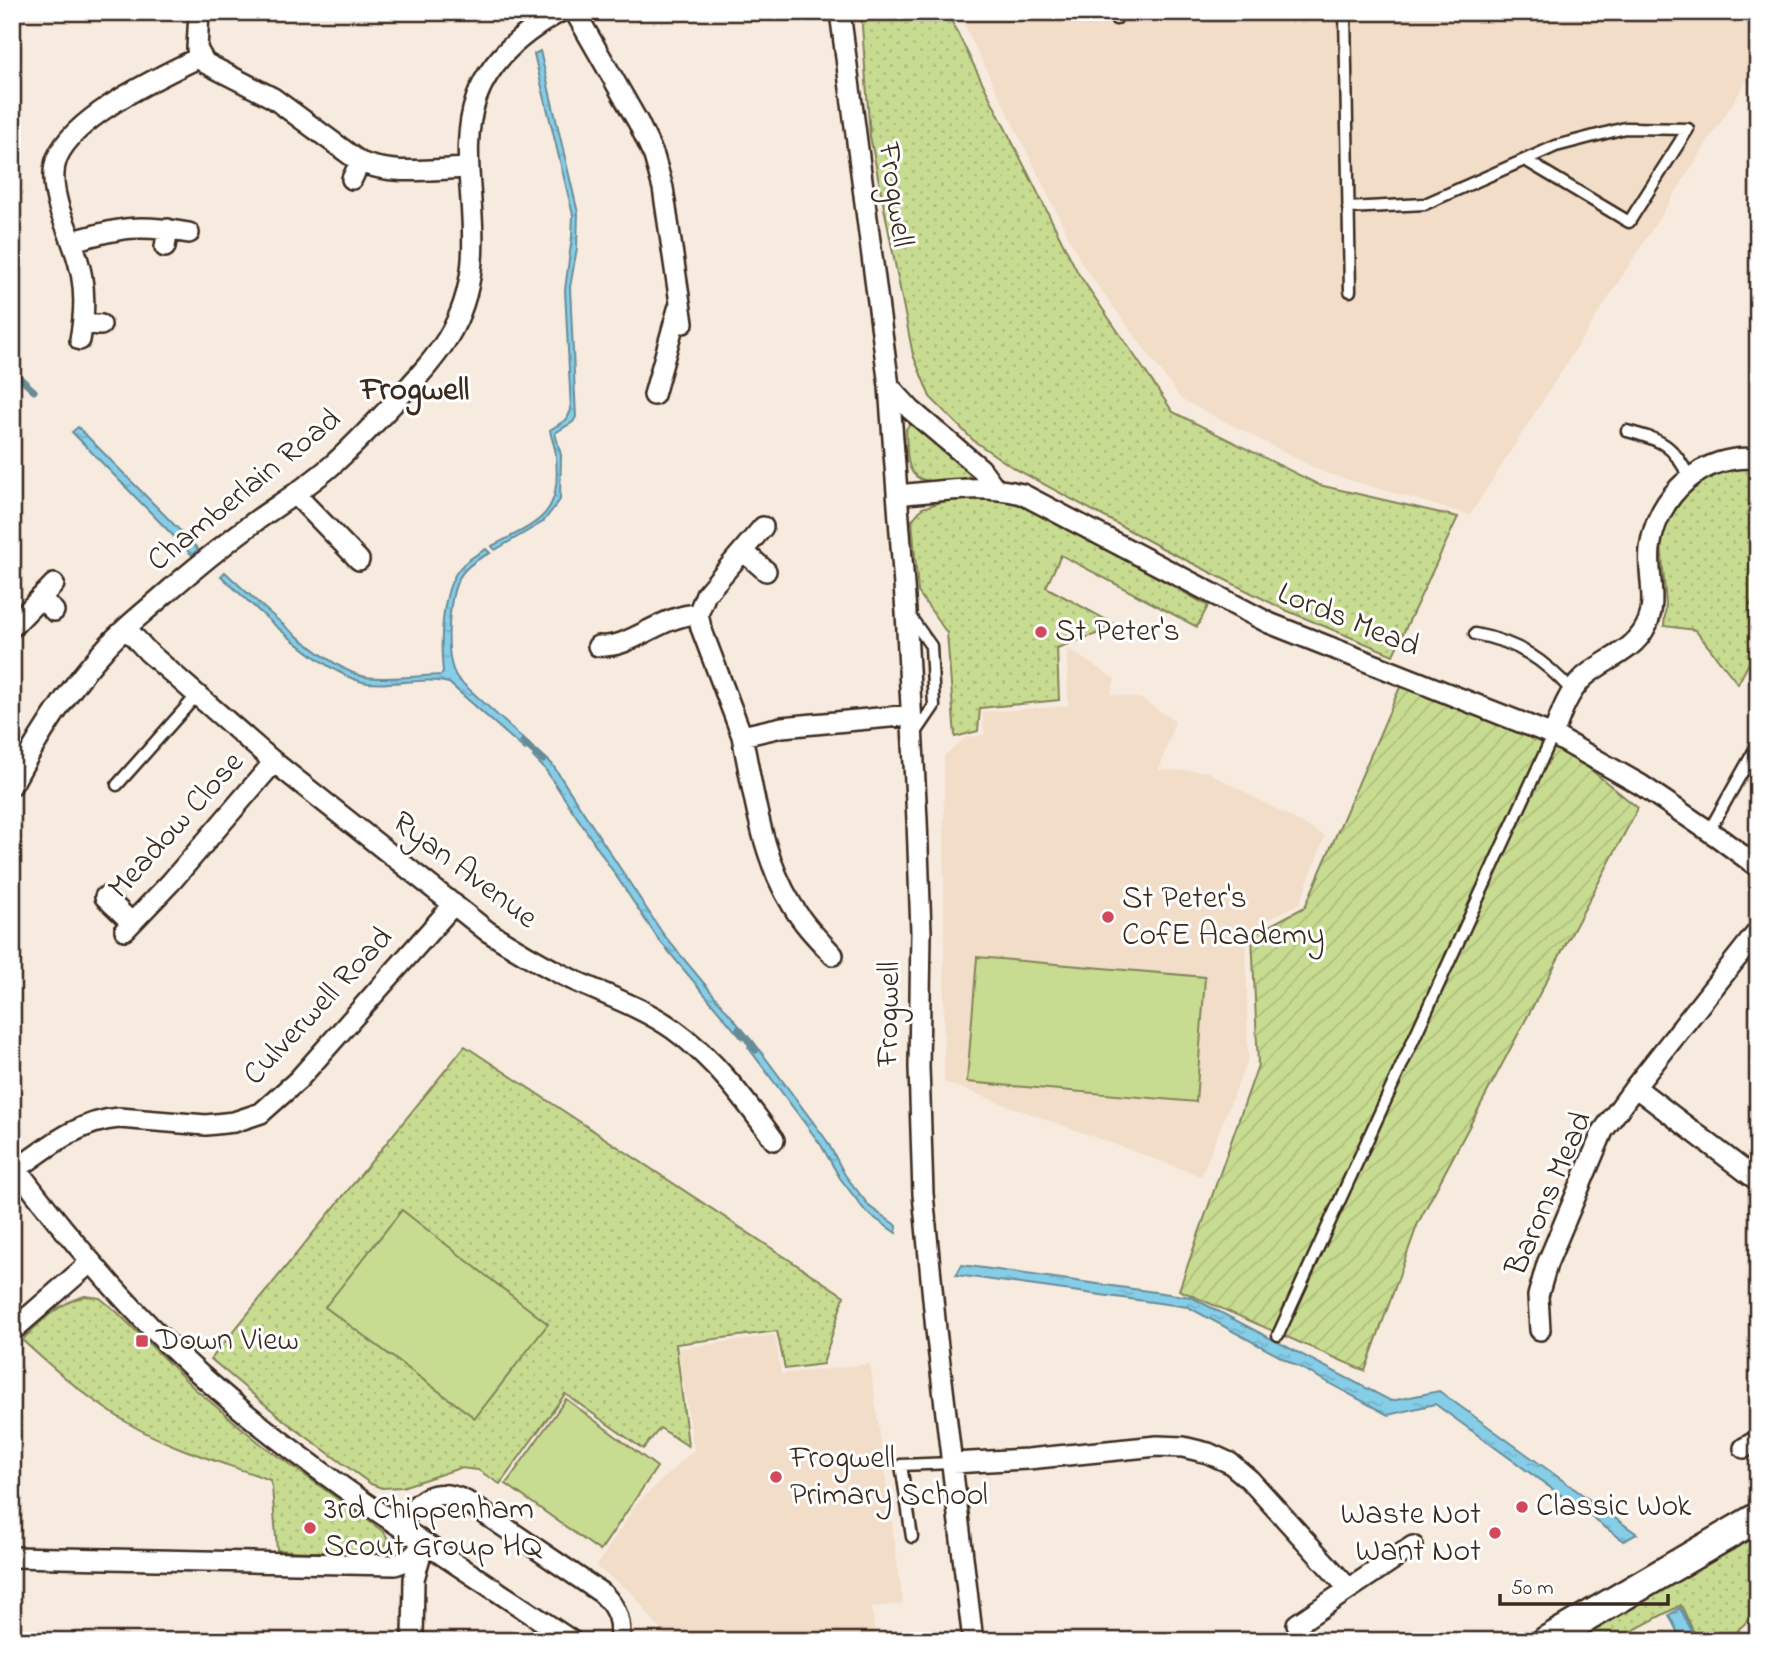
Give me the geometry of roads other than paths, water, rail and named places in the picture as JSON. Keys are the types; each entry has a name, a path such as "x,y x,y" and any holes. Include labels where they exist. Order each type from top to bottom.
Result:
{"main road":[{"path":"1546,1641 1758,1517"}],"street":[{"path":"199,12 197,49 205,63 273,98 356,170 376,167 399,170 468,168"},
{"name":"Chamberlain Road","path":"12,785 37,739 98,656 126,628 222,547 332,466 436,355 456,323 467,289 473,218 467,146 471,115 486,77 522,38 561,12"},
{"path":"575,12 638,122 654,156 663,188 681,314 654,395"},
{"name":"Frogwell","path":"841,12 889,386 898,495 921,932 919,1067 922,1182 936,1330 973,1641"},
{"path":"88,330 85,296 73,241 59,207 54,181 57,159 65,146 91,120 111,105 200,57"},
{"path":"73,241 125,227 144,226 167,238 189,233"},
{"path":"889,386 911,410 981,469 995,488"},
{"path":"1553,735 1572,691 1587,674 1629,646 1646,626 1651,610 1650,554 1654,531 1667,504 1689,477 1704,467 1723,460 1758,458"},
{"name":"Lords Mead","path":"898,495 995,488 1022,494 1269,623 1553,735 1642,785 1758,867"},
{"path":"295,494 346,536 359,560"},
{"path":"763,527 706,594 698,614 742,736 763,834 776,873 799,916 833,955"},
{"path":"743,551 766,571"},
{"path":"12,627 47,605 54,584"},
{"path":"598,646 616,645 670,619 698,614"},
{"name":"Ryan Avenue","path":"126,628 148,652 274,762 487,930 524,955 642,1011 673,1029 704,1055 738,1091 774,1140"},
{"path":"742,736 782,727 911,715"},
{"name":"Meadow Close","path":"105,897 128,926 171,882 274,762"},
{"name":"Culverwell Road","path":"14,1166 70,1132 105,1119 206,1125 234,1122 261,1113 298,1080 454,904"},
{"name":"Barons Mead","path":"1541,1329 1538,1296 1547,1264 1604,1131 1635,1087 1758,931"},
{"path":"1635,1087 1758,1181"},
{"path":"14,1166 91,1262 157,1333 212,1385 316,1468 572,1641"},
{"path":"12,1331 91,1262"},
{"path":"953,1463 1028,1460 1157,1446 1183,1447 1208,1453 1230,1463 1250,1480 1349,1589"},
{"path":"399,1525 422,1500 436,1493 454,1495 466,1501 603,1594 611,1602 619,1620 619,1641"},
{"path":"12,1557 385,1565 406,1562 425,1543"},
{"path":"414,1641 414,1591 418,1559 425,1543"},
{"path":"1297,1624 1413,1546"},
{"path":"385,1565 405,1572 414,1591"}],"lane":[{"path":"1345,12 1350,291"},
{"path":"1348,208 1424,204 1556,146 1625,128 1688,129 1629,222 1525,160"},
{"path":"1627,431 1674,450 1689,477"},
{"path":"906,612 931,646 934,706 912,738"},
{"path":"1475,634 1532,654 1545,662 1572,691"},
{"path":"117,785 197,695"},
{"path":"1278,1335 1553,735"},
{"path":"1709,831 1758,744"},
{"path":"912,1537 901,1465 953,1463"}],"water":[{"path":"540,51 578,213 577,248 570,287 576,417 573,422 555,433 561,455 560,500 543,522 495,550 492,546 535,523 551,505 557,477 556,453 550,430 567,419 571,410 565,290 573,215 534,54"},
{"path":"78,427 198,549 192,555 72,432"},
{"path":"486,549 490,553 467,568 457,582 449,618 451,660 459,680 530,745 525,750 449,683 430,680 368,683 332,668 291,638 221,576 225,572 292,632 332,662 351,672 375,678 441,675 443,619 448,591 459,569"},
{"path":"538,751 552,764 663,934 746,1034 742,1039 658,939 545,769 533,757"},
{"path":"753,1041 827,1141 845,1175 870,1207 897,1226 896,1233 866,1212 840,1178 821,1145 748,1047"},
{"path":"962,1265 1191,1297 1391,1401 1439,1391 1637,1534 1624,1541 1435,1404 1388,1415 1188,1307 956,1275"},
{"path":"1680,1608 1697,1641 1682,1641 1669,1615"}],"waterway":[{"path":"12,371 34,391"},
{"path":"523,742 543,760"},
{"path":"739,1029 756,1050"}],"place":[{"name":"St Peter's","path":"1041,632"},
{"name":"St Peter's CofE Academy","path":"1108,917"},
{"name":"Down View","path":"142,1341"},
{"name":"Frogwell Primary School","path":"776,1477"},
{"name":"Classic Wok","path":"1522,1507"},
{"name":"3rd Chippenham Scout Group HQ","path":"310,1528"},
{"name":"Waste Not Want Not","path":"1495,1533"}],"district":[{"name":"Frogwell","path":"415,391"}]}
